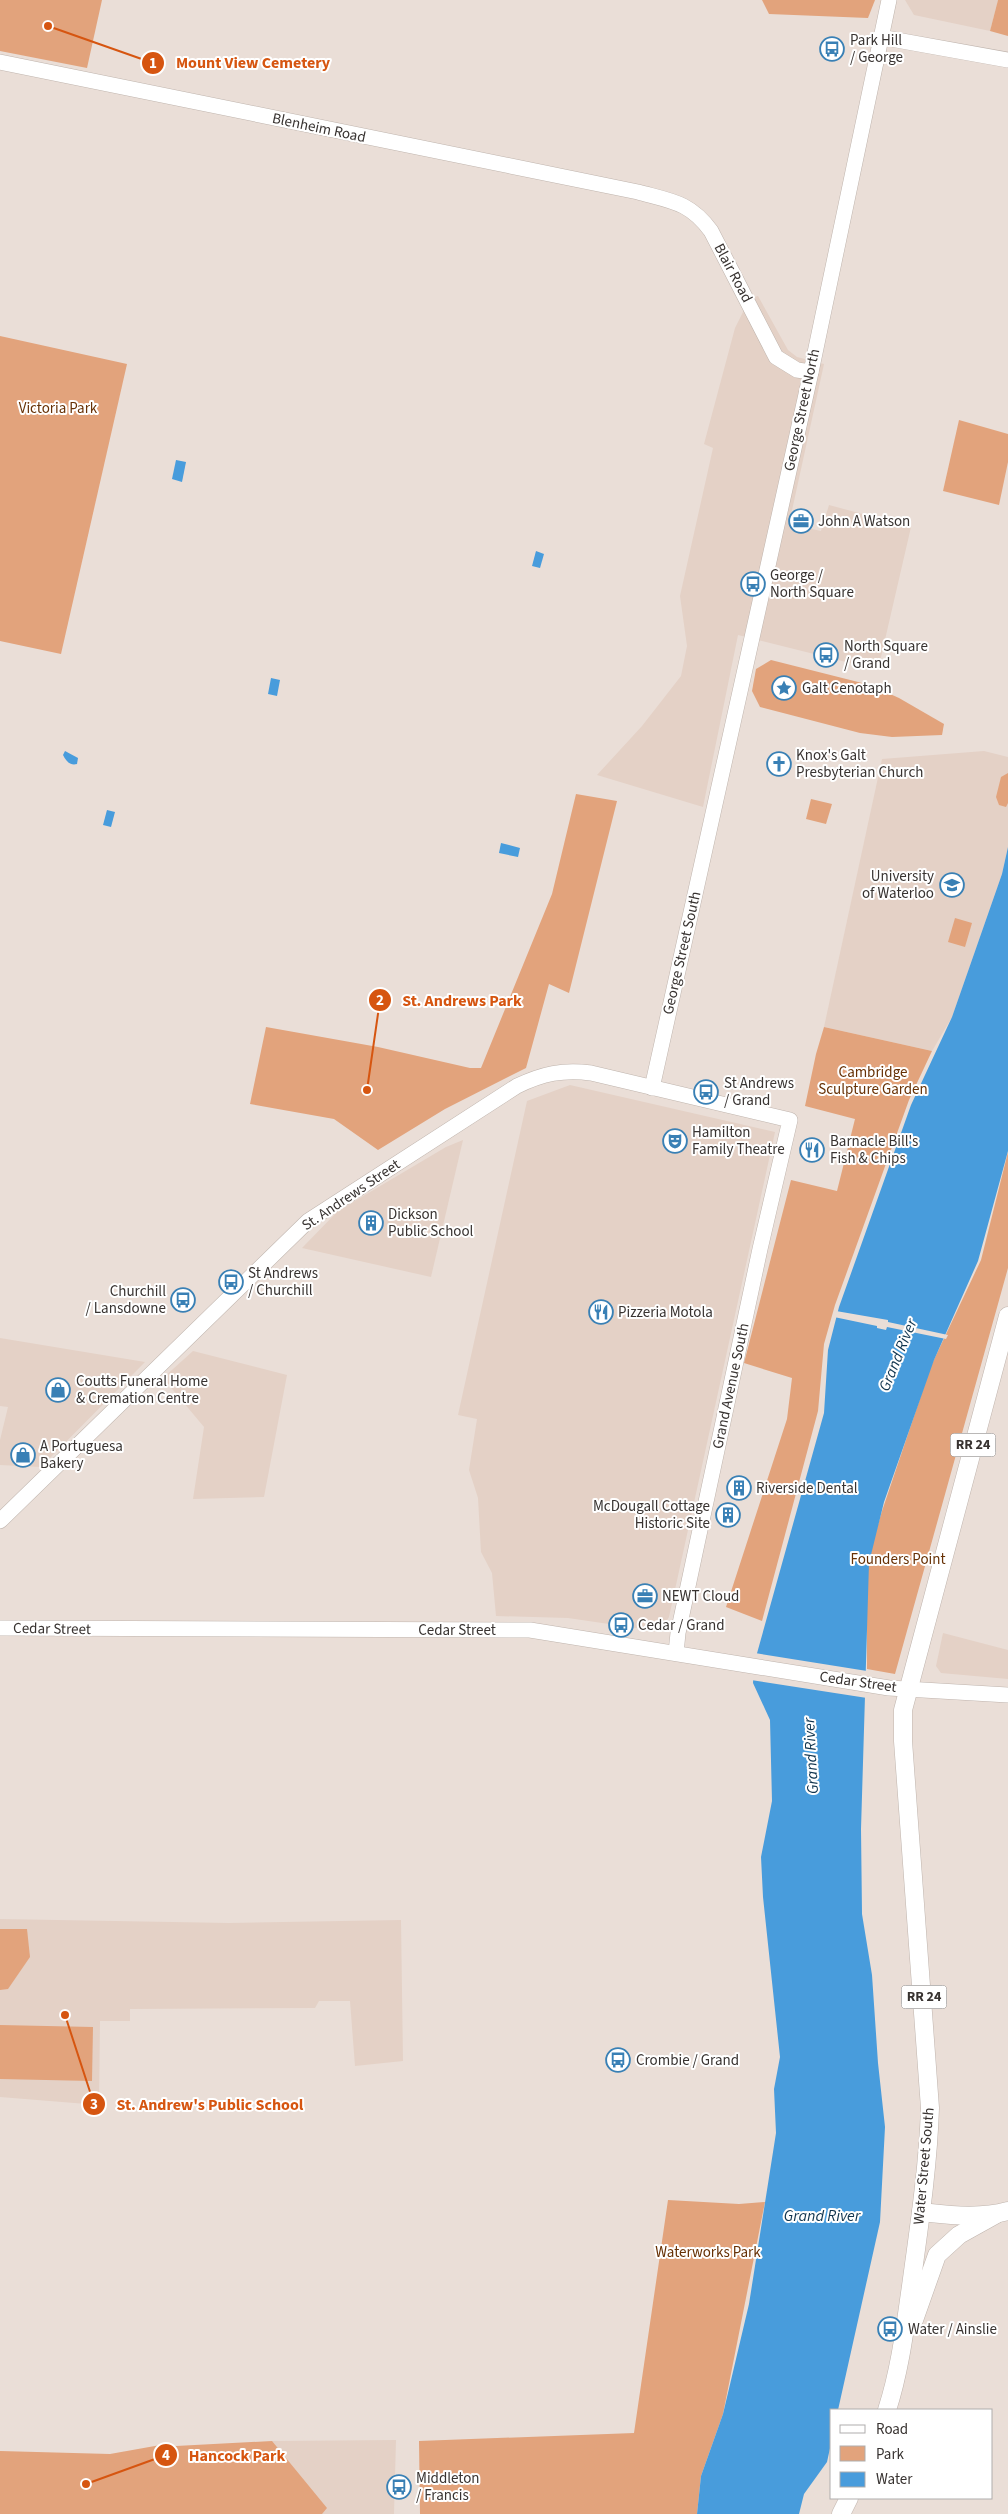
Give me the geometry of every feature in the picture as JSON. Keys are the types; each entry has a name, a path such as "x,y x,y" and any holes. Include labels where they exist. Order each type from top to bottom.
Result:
{"main road":[{"name":"George Street North","path":"712,819 889,0"},
{"path":"880,37 1008,60"},
{"name":"Blenheim Road","path":"0,62 638,192"},
{"name":"Blair Road","path":"638,192 683,204 701,217 728,262 776,357 797,370 810,372"},
{"name":"George Street South","path":"652,1088 712,819"},
{"name":"St. Andrews Street","path":"0,1521 290,1238 330,1205 517,1086 552,1072 575,1071 790,1120"},
{"name":"Grand Avenue South","path":"676,1653 678,1633 713,1466 790,1120"},
{"name":"RR 24","path":"909,1690 1008,1316"},
{"name":"Cedar Street","path":"0,1628 530,1630 866,1685 909,1690 1008,1695"},
{"name":"Water Street South","path":"887,2409 900,2362 921,2212 929,2140 930,2108 927,2043 903,1740 903,1710 909,1690"},
{"path":"921,2212 955,2215 1001,2213"},
{"path":"900,2362 937,2256 959,2235 1001,2213"},
{"path":"842,2514 849,2499"}],"shaded area":[{"path":"905,0 998,0 990,31 914,15"},
{"path":"758,296 788,350 797,357 824,364 789,524 821,531 829,505 911,527 878,670 738,635 703,807 597,775 642,726 681,676 687,646 680,596 713,448 704,444 735,328 750,298"},
{"path":"984,751 1008,757 1008,847 1002,874 952,1017 932,1051 824,1027 882,759"},
{"path":"570,1085 775,1132 669,1617 663,1627 650,1630 568,1618 496,1616 492,1573 481,1552 478,1498 469,1470 477,1419 458,1415 527,1101"},
{"path":"463,1140 431,1277 302,1248 338,1211 446,1147"},
{"path":"0,1338 145,1362 41,1467 0,1465 0,1440 8,1407 0,1406"},
{"path":"193,1351 287,1375 264,1497 193,1499 204,1427 163,1378"},
{"path":"943,1633 1008,1650 1008,1679 941,1673 936,1666"},
{"path":"0,1919 229,1923 401,1920 403,2061 355,2066 350,2001 319,2001 315,2008 130,2009 130,2021 100,2021 99,2105 0,2097"},
{"path":"396,2440 394,2514 276,2514 272,2441"}],"green space":[{"path":"0,0 102,0 87,68 0,51"},
{"path":"762,0 875,0 868,18 769,14"},
{"path":"998,0 1008,0 1008,36 990,31"},
{"name":"Victoria Park","path":"0,336 127,364 61,654 0,641"},
{"path":"959,420 1008,434 1008,462 999,505 943,491"},
{"path":"771,660 870,685 899,698 944,724 942,735 892,737 860,733 760,707 752,691 756,669"},
{"path":"1008,773 1008,803 1006,807 999,805 996,797 1001,777"},
{"path":"576,794 617,801 569,993 549,984 526,1068 445,1109 378,1150 334,1119 250,1104 266,1027 378,1047 470,1068 481,1068 552,894"},
{"path":"811,799 832,804 826,824 806,819"},
{"path":"955,918 972,923 965,947 948,942"},
{"name":"Cambridge Sculpture Garden","path":"824,1027 932,1051 909,1100 835,1305 824,1344 818,1411 762,1621 726,1607 787,1419 792,1378 744,1363 791,1180 837,1191 855,1119 805,1106"},
{"name":"Founders Point","path":"1008,1152 1008,1268 895,1674 867,1669 867,1562 882,1511 931,1366 981,1260"},
{"path":"0,1929 27,1929 30,1957 8,1989 0,1990"},
{"path":"0,2025 93,2027 92,2081 0,2079"},
{"name":"Waterworks Park","path":"668,2200 739,2204 765,2202 723,2414 701,2476 697,2514 420,2514 419,2441 634,2433"},
{"path":"272,2441 327,2508 322,2514 0,2514 0,2451 110,2454 166,2444 176,2446"}],"water":[{"path":"176,460 186,462 182,482 172,479"},
{"path":"536,551 544,554 540,568 532,566"},
{"path":"271,678 280,680 277,696 268,694"},
{"path":"65,751 78,758 77,764 70,764 67,761 63,755"},
{"path":"107,810 115,812 111,827 103,825"},
{"path":"501,843 520,848 518,857 499,853"},
{"name":"Grand River","path":"1008,847 1008,1151 978,1261 934,1360 884,1502 869,1563 861,1829 862,1914 872,1975 878,2063 885,2127 880,2222 838,2409 830,2409 830,2448 827,2462 804,2494 799,2514 697,2514 701,2476 723,2414 749,2304 776,2133 774,2089 780,2057 763,1897 761,1857 772,1801 770,1720 753,1683 754,1664 824,1413 828,1350 839,1307 911,1105 952,1017 1002,874"}],"pier":[{"path":"836,1311 888,1320 888,1322 948,1335 946,1339 887,1327 886,1330 877,1328 877,1326 834,1317"},
{"path":"755,1653 867,1671 867,1698 751,1680"}],"place":[{"name":"Mount View Cemetery","path":"48,26"},
{"name":"Park Hill / George","path":"832,49"},
{"name":"John A Watson","path":"801,521"},
{"name":"George / North Square","path":"753,584"},
{"name":"North Square / Grand","path":"826,655"},
{"name":"Galt Cenotaph","path":"784,688"},
{"name":"Knox's Galt Presbyterian Church","path":"779,764"},
{"name":"University of Waterloo","path":"952,885"},
{"name":"St. Andrews Park","path":"367,1090"},
{"name":"St Andrews / Grand","path":"706,1092"},
{"name":"Hamilton Family Theatre","path":"675,1141"},
{"name":"Barnacle Bill's Fish & Chips","path":"812,1150"},
{"name":"Dickson Public School","path":"371,1223"},
{"name":"St Andrews / Churchill","path":"231,1282"},
{"name":"Churchill / Lansdowne","path":"183,1300"},
{"name":"Pizzeria Motola","path":"601,1312"},
{"name":"Coutts Funeral Home & Cremation Centre","path":"58,1390"},
{"name":"A Portuguesa Bakery","path":"23,1455"},
{"name":"Riverside Dental","path":"739,1488"},
{"name":"McDougall Cottage Historic Site","path":"728,1515"},
{"name":"NEWT Cloud","path":"645,1596"},
{"name":"Cedar / Grand","path":"621,1625"},
{"name":"St. Andrew's Public School","path":"65,2015"},
{"name":"Crombie / Grand","path":"618,2060"},
{"name":"Water / Ainslie","path":"890,2329"},
{"name":"Hancock Park","path":"86,2484"},
{"name":"Middleton / Francis","path":"399,2487"}]}
